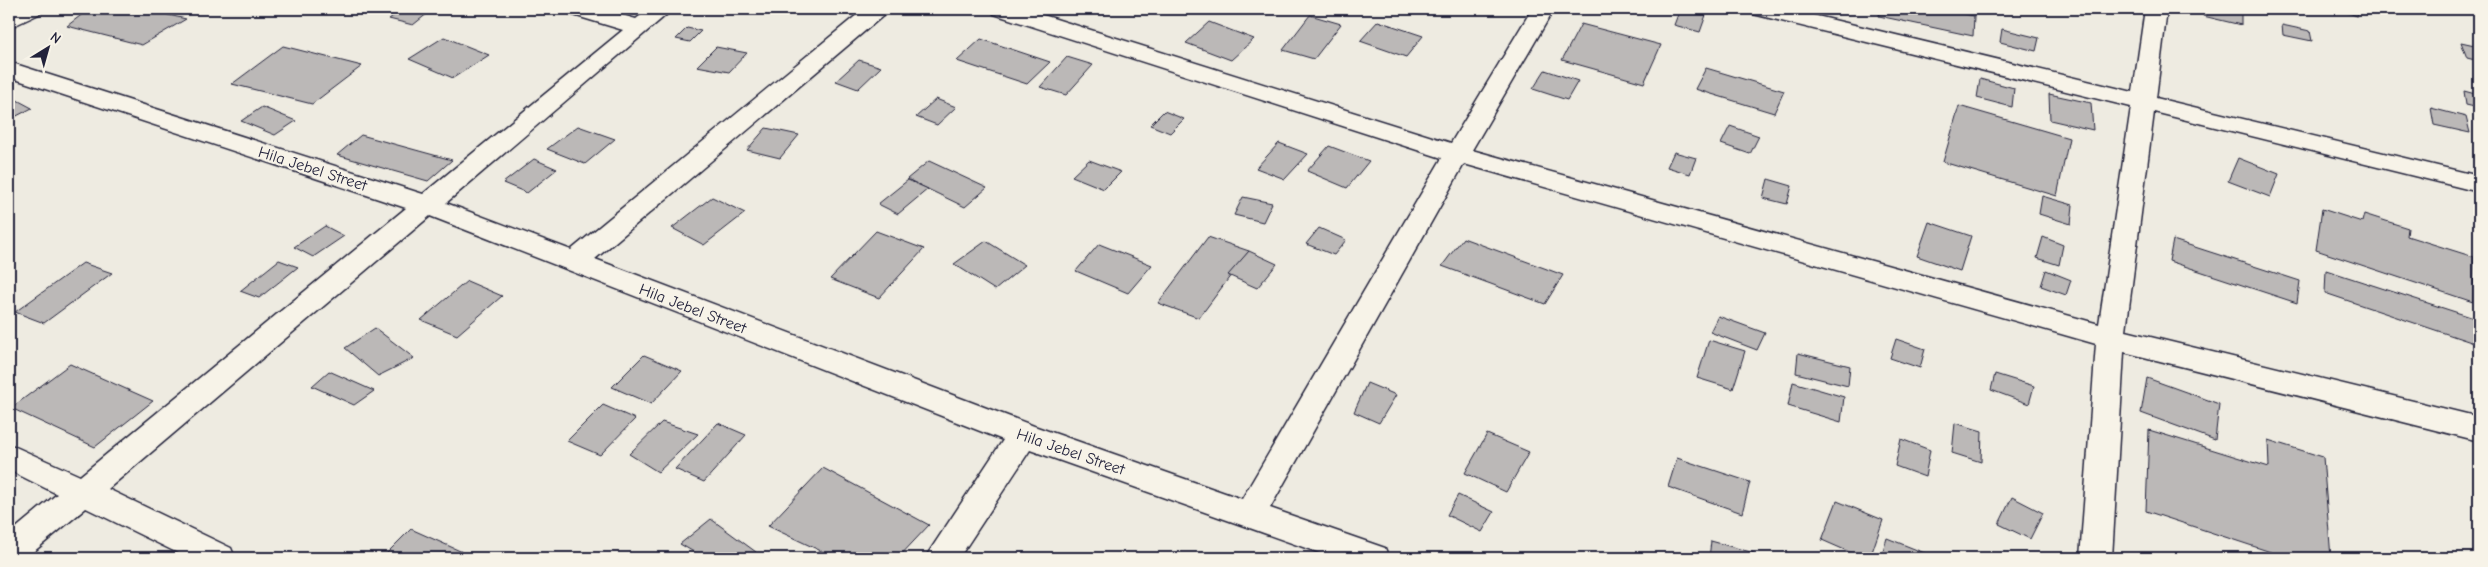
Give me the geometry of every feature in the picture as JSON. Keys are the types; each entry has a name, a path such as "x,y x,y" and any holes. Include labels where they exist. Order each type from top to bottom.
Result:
{"street":[{"path":"9,21 31,9"},
{"path":"578,9 638,27"},
{"path":"9,553 638,27 662,9"},
{"path":"574,262 877,9"},
{"path":"1002,9 1457,154 2111,338 2479,429"},
{"path":"1250,514 1457,154 1543,9"},
{"path":"1761,9 2479,184"},
{"path":"2096,558 2111,338 2156,9"},
{"name":"Hila Jebel Street","path":"9,68 427,205 1023,435 1373,558"},
{"path":"941,558 1023,435"},
{"path":"9,456 219,558"}],"building":[{"path":"89,9 142,9 186,19 142,45 67,26"},
{"path":"403,9 433,9 413,25 389,19"},
{"path":"1680,9 1706,15 1700,32 1674,25"},
{"path":"1880,9 1940,9 1974,16 1973,36 1879,16"},
{"path":"2203,9 2241,9 2241,25 2203,16"},
{"path":"2337,9 2360,9 2357,16"},
{"path":"1310,15 1341,24 1314,59 1283,50"},
{"path":"1378,21 1423,36 1406,57 1360,41"},
{"path":"1209,22 1254,39 1231,60 1186,43"},
{"path":"1581,24 1661,45 1644,83 1562,60"},
{"path":"2282,25 2310,31 2312,41 2283,35"},
{"path":"687,28 701,31 690,42 676,39"},
{"path":"2002,29 2039,38 2036,51 2000,42"},
{"path":"444,37 489,55 453,78 409,59"},
{"path":"981,39 1050,62 1027,84 957,61"},
{"path":"2461,42 2479,46 2479,61 2467,58"},
{"path":"283,46 362,66 312,104 232,84"},
{"path":"716,47 747,53 729,72 697,66"},
{"path":"1067,57 1093,65 1066,95 1040,87"},
{"path":"859,60 881,67 858,89 836,81"},
{"path":"1706,68 1784,91 1774,113 1695,89"},
{"path":"1545,70 1578,81 1567,100 1533,89"},
{"path":"1980,79 2014,88 2012,107 1977,98"},
{"path":"2464,91 2479,95 2479,108 2466,105"},
{"path":"2049,94 2091,103 2093,130 2050,120"},
{"path":"936,99 956,107 937,125 916,117"},
{"path":"17,100 32,108 9,120 9,104"},
{"path":"1959,106 2069,138 2057,196 1943,162"},
{"path":"262,107 296,121 275,135 241,121"},
{"path":"2431,108 2466,117 2470,133 2434,125"},
{"path":"1164,111 1184,119 1170,133 1150,125"},
{"path":"578,126 615,139 585,164 547,149"},
{"path":"1730,126 1759,136 1750,154 1721,144"},
{"path":"766,128 799,135 780,158 747,150"},
{"path":"361,135 452,160 428,181 337,155"},
{"path":"1279,143 1308,154 1285,179 1256,168"},
{"path":"1329,146 1369,161 1347,188 1307,171"},
{"path":"1674,152 1696,158 1690,174 1667,167"},
{"path":"2238,158 2279,174 2270,197 2228,181"},
{"path":"534,159 557,169 527,193 503,183"},
{"path":"1089,160 1121,172 1104,189 1072,176"},
{"path":"929,161 987,188 965,207 907,179"},
{"path":"1768,179 1792,186 1787,204 1763,198"},
{"path":"908,180 928,189 898,214 878,204"},
{"path":"2042,196 2073,205 2071,224 2039,214"},
{"path":"712,197 745,213 704,245 672,228"},
{"path":"1243,197 1272,203 1263,222 1234,215"},
{"path":"2322,209 2362,222 2364,214 2408,228 2407,236 2474,257 2473,302 2316,250"},
{"path":"1929,222 1971,236 1960,271 1917,256"},
{"path":"325,226 344,236 313,257 294,247"},
{"path":"1319,228 1346,240 1334,255 1306,244"},
{"path":"876,231 924,249 879,298 830,279"},
{"path":"1208,237 1249,251 1199,318 1158,303"},
{"path":"2043,237 2063,245 2059,265 2037,258"},
{"path":"1463,238 1563,275 1545,304 1442,266"},
{"path":"2173,240 2300,281 2297,303 2169,261"},
{"path":"986,241 1025,265 995,290 954,264"},
{"path":"1099,244 1152,265 1128,293 1076,271"},
{"path":"1249,251 1277,264 1257,288 1228,275"},
{"path":"279,260 298,267 259,298 240,291"},
{"path":"83,263 112,273 44,323 15,312"},
{"path":"2046,270 2071,280 2066,295 2041,286"},
{"path":"2326,270 2477,319 2477,344 2325,293"},
{"path":"467,281 502,296 457,335 421,320"},
{"path":"1718,316 1765,333 1757,350 1710,332"},
{"path":"375,328 414,358 378,376 345,348"},
{"path":"1896,339 1925,349 1920,368 1890,358"},
{"path":"1709,340 1745,351 1733,389 1697,378"},
{"path":"1798,353 1850,366 1848,386 1796,373"},
{"path":"644,355 682,371 651,404 612,387"},
{"path":"70,364 153,401 95,447 11,408"},
{"path":"329,371 374,391 354,405 312,386"},
{"path":"1995,374 2034,386 2029,404 1991,390"},
{"path":"2147,378 2219,404 2215,440 2141,413"},
{"path":"1793,382 1844,397 1841,422 1788,406"},
{"path":"1367,383 1396,395 1379,423 1354,412"},
{"path":"603,405 635,419 600,455 567,441"},
{"path":"662,422 698,434 658,472 629,454"},
{"path":"718,423 746,435 704,482 675,469"},
{"path":"1955,423 1982,431 1981,462 1952,453"},
{"path":"2149,430 2269,467 2268,440 2323,457 2331,558 2289,558 2146,511"},
{"path":"1487,434 1529,452 1506,492 1465,473"},
{"path":"1901,439 1930,450 1925,477 1895,466"},
{"path":"1677,458 1750,482 1742,513 1668,487"},
{"path":"823,468 929,525 898,558 836,558 768,526"},
{"path":"1458,495 1494,512 1482,532 1447,515"},
{"path":"2012,497 2043,513 2030,539 1999,524"},
{"path":"1837,501 1883,520 1870,558 1863,558 1822,540"},
{"path":"711,519 756,552 749,558 704,558 680,544"},
{"path":"411,529 469,555 466,558 382,558"},
{"path":"1887,538 1927,554 1926,558 1881,558"},
{"path":"1711,541 1754,553 1753,558 1709,558"}]}
